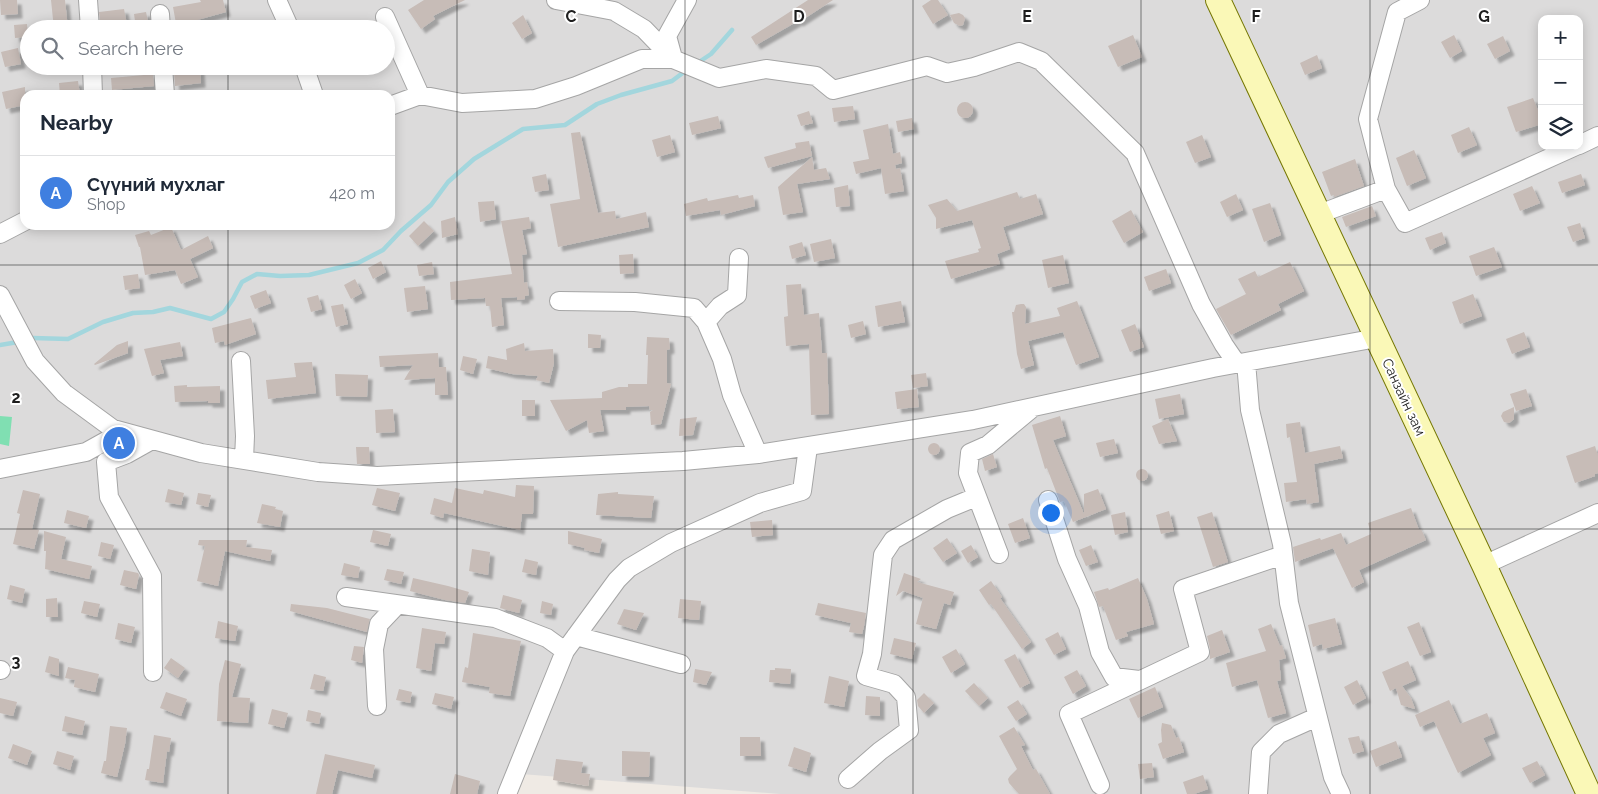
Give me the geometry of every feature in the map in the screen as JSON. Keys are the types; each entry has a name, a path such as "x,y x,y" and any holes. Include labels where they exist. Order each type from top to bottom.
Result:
{"main road":[{"name":"Санзайн зам","path":"1218,0 1589,794"}],"street":[{"path":"88,0 89,20"},
{"path":"277,0 286,20"},
{"path":"556,0 614,11 644,29 673,59"},
{"path":"673,59 667,36 687,0"},
{"path":"1420,0 1397,12 1368,119 1386,189 1405,223 1569,150"},
{"path":"395,39 420,95"},
{"path":"395,104 420,95 462,103 535,99 576,86 642,59 673,59 719,78 766,69 816,76 832,90 927,66 948,73 974,67 1019,52 1041,61 1135,153 1201,304 1224,345 1242,363 1250,410 1282,544 1289,603 1333,777 1341,794"},
{"path":"92,75 93,90"},
{"path":"164,75 165,90"},
{"path":"307,75 312,90"},
{"path":"1583,144 1598,136"},
{"path":"1319,214 1386,189"},
{"path":"0,234 20,224"},
{"path":"706,322 720,306 738,295 739,258"},
{"path":"0,295 40,367 64,393 113,429 201,453 318,472 377,476 683,461 758,454 973,420 1242,363 1377,338"},
{"path":"559,301 635,302 694,308 706,322 722,359 732,395 758,454"},
{"path":"241,362 245,436 244,460"},
{"path":"999,554 968,473 970,453 988,444 1035,407"},
{"path":"1,469 86,452 122,432"},
{"path":"152,440 127,454 106,462 109,498 152,576 153,672"},
{"path":"507,794 565,651 617,580 629,568 672,543 760,503 802,491 808,447"},
{"path":"848,779 908,730 906,697 894,684 866,676 872,654 883,555 893,540 947,509 976,497"},
{"path":"1048,500 1067,559 1088,606 1100,652 1114,677 1139,680"},
{"path":"1484,566 1598,513"},
{"path":"1100,785 1069,714 1200,652 1182,589 1283,555"},
{"path":"346,597 495,618 546,638 565,651"},
{"path":"377,706 374,650 379,624 397,605"},
{"path":"576,636 681,664"},
{"path":"1258,794 1261,752 1279,734 1317,717"}],"shaded area":[{"path":"0,0 1598,0 1598,794 780,794 508,773 502,794 0,794"}],"green space":[{"path":"0,416 12,417 9,446 0,444"}],"building":[{"path":"0,0 17,0 18,14 1,15"},
{"path":"51,0 65,0 67,20 53,20"},
{"path":"200,0 223,0 226,12 197,20 175,20 173,7 201,2"},
{"path":"424,0 465,0 433,16 435,19 421,29 408,10"},
{"path":"808,0 833,0 799,22 756,45 751,37"},
{"path":"931,0 938,0 948,15 933,24 922,6"},
{"path":"124,9 126,20 100,20 99,12"},
{"path":"146,12 148,20 135,20 134,14"},
{"path":"959,13 965,18 963,25 960,26 954,23 950,15"},
{"path":"523,15 532,33 522,39 512,23"},
{"path":"14,25 20,25 20,38 15,38"},
{"path":"1133,35 1142,57 1118,67 1108,46"},
{"path":"1454,35 1462,51 1450,58 1441,42"},
{"path":"1503,36 1510,51 1495,59 1487,44"},
{"path":"18,48 20,64 5,67 1,52"},
{"path":"1317,55 1322,68 1305,75 1300,63"},
{"path":"153,75 154,86 112,90 111,78"},
{"path":"174,75 200,75 201,83 175,86"},
{"path":"78,81 79,90 60,90 59,83"},
{"path":"25,87 25,90 20,90 20,106 6,109 2,92"},
{"path":"1533,98 1538,110 1538,125 1516,132 1507,107"},
{"path":"962,102 968,102 973,107 971,116 962,118 957,113 957,107"},
{"path":"853,106 855,119 834,122 832,108"},
{"path":"809,111 813,123 801,126 797,115"},
{"path":"718,116 721,128 692,135 689,123"},
{"path":"912,118 914,129 898,132 896,121"},
{"path":"888,124 893,154 900,152 902,163 895,165 896,169 900,168 904,191 885,194 881,168 856,174 853,162 869,159 863,130"},
{"path":"1469,127 1477,145 1458,153 1451,135"},
{"path":"580,132 598,213 615,211 616,219 646,212 649,227 558,247 550,204 580,199 571,133"},
{"path":"670,135 675,152 657,157 652,140"},
{"path":"1202,135 1211,157 1195,163 1186,142"},
{"path":"809,141 812,156 768,168 764,157 796,148 795,143"},
{"path":"1414,150 1426,178 1407,186 1396,158"},
{"path":"812,157 814,170 826,168 830,179 797,184 803,212 783,215 778,187"},
{"path":"1355,159 1364,186 1334,197 1334,195 1331,196 1322,172"},
{"path":"546,174 549,190 535,192 532,177"},
{"path":"1581,174 1585,185 1562,193 1558,182"},
{"path":"848,185 850,206 836,207 834,188"},
{"path":"1532,186 1540,203 1520,211 1513,194"},
{"path":"1017,192 1020,199 1036,194 1043,214 1003,227 1010,249 997,254 1000,264 951,279 945,261 979,252 978,249 981,248 972,220 936,229 936,218 928,205 947,199 957,211"},
{"path":"1236,194 1243,210 1227,217 1220,202"},
{"path":"738,195 739,198 753,195 755,206 721,215 720,210 686,216 684,204 707,198 708,201"},
{"path":"494,201 496,219 480,222 478,202"},
{"path":"1270,203 1281,235 1264,242 1252,209"},
{"path":"1372,206 1376,216 1346,227 1342,217"},
{"path":"1131,210 1143,232 1124,243 1112,221"},
{"path":"455,217 458,234 442,238 441,221"},
{"path":"529,217 531,228 522,230 527,254 522,255 524,283 527,282 529,295 525,296 525,299 517,300 517,297 501,298 504,325 492,327 490,306 486,306 485,298 451,300 450,282 512,274 501,221"},
{"path":"424,221 434,231 418,246 409,236"},
{"path":"1580,223 1585,238 1573,242 1567,227"},
{"path":"164,230 172,230 181,250 208,236 213,248 190,259 198,277 181,284 175,270 145,275 140,247 135,235 149,231 151,235"},
{"path":"1442,232 1446,243 1430,250 1425,238"},
{"path":"831,239 835,258 814,262 810,244"},
{"path":"802,242 806,255 792,259 789,246"},
{"path":"1494,247 1502,267 1476,276 1469,256"},
{"path":"633,254 634,273 620,274 619,255"},
{"path":"1063,255 1069,283 1048,288 1042,260"},
{"path":"381,261 386,272 373,279 368,268"},
{"path":"432,262 434,274 419,276 417,265"},
{"path":"1290,262 1304,291 1278,304 1281,310 1231,335 1216,309 1246,294 1238,279 1255,271 1258,277"},
{"path":"1166,269 1171,283 1149,291 1144,277"},
{"path":"138,274 140,288 125,290 123,276"},
{"path":"355,279 362,293 351,299 344,285"},
{"path":"801,284 804,315 819,313 822,353 827,353 829,414 811,415 809,344 786,346 784,317 788,316 786,285"},
{"path":"425,286 428,309 407,312 404,288"},
{"path":"266,290 271,303 255,309 250,296"},
{"path":"1473,294 1482,316 1460,324 1452,302"},
{"path":"318,295 322,309 311,312 307,298"},
{"path":"901,301 905,322 878,327 875,306"},
{"path":"1077,301 1099,357 1076,365 1063,332 1028,341 1034,365 1021,369 1017,354 1012,312 1014,312 1016,305 1024,304 1026,307 1025,324 1060,316 1057,308"},
{"path":"343,304 348,324 336,327 331,306"},
{"path":"251,318 256,334 225,345 224,341 215,343 212,328"},
{"path":"863,321 866,334 851,338 848,325"},
{"path":"1135,324 1144,347 1130,352 1121,330"},
{"path":"1524,332 1530,347 1512,354 1506,339"},
{"path":"588,334 601,335 600,348 588,348"},
{"path":"647,337 669,338 667,383 671,384 661,424 651,425 650,412 653,410 650,410 649,406 626,407 626,410 600,410 604,431 589,433 587,420 566,431 550,400 602,398 602,392 619,387 628,387 628,384 647,384"},
{"path":"128,341 128,353 94,364 117,345"},
{"path":"180,342 183,356 160,360 164,373 152,376 144,349"},
{"path":"524,343 525,351 553,349 554,363 549,383 536,380 538,376 512,374 486,368 488,356 507,360 506,349"},
{"path":"438,353 439,367 446,367 448,395 435,395 435,378 404,380 413,365 380,367 379,356"},
{"path":"463,356 477,359 473,374 460,370"},
{"path":"312,362 316,393 268,399 266,380 296,377 294,363"},
{"path":"926,373 928,386 913,388 911,375"},
{"path":"335,374 368,375 367,397 336,396"},
{"path":"187,385 187,387 220,386 220,403 208,403 208,401 175,402 174,386"},
{"path":"917,389 919,407 897,409 895,392"},
{"path":"1526,389 1532,406 1516,411 1510,394"},
{"path":"1180,394 1184,414 1159,419 1155,399"},
{"path":"522,400 535,400 535,416 522,416"},
{"path":"1514,407 1514,419 1509,423 1504,422 1501,416 1503,412"},
{"path":"393,409 395,432 376,433 375,410"},
{"path":"1060,416 1066,436 1053,440 1084,514 1084,494 1098,489 1106,509 1073,522 1064,501 1060,502 1047,468 1045,469 1032,425"},
{"path":"697,417 693,435 679,436 680,419"},
{"path":"1168,419 1177,441 1159,444 1152,426"},
{"path":"1300,422 1305,453 1340,446 1343,458 1314,464 1319,502 1307,504 1306,499 1286,502 1284,483 1297,482 1290,437 1287,438 1286,424"},
{"path":"1114,439 1118,453 1100,457 1096,443"},
{"path":"932,443 936,443 940,449 936,455 932,455 928,451 928,447"},
{"path":"1595,446 1598,456 1598,473 1595,476 1575,483 1566,456"},
{"path":"356,447 369,447 370,464 357,464"},
{"path":"993,454 997,467 985,471 982,459"},
{"path":"1140,469 1144,469 1148,475 1144,481 1140,481 1136,477 1136,473"},
{"path":"516,485 534,486 533,514 522,514 520,530 444,513 443,518 430,514 434,498 452,503 455,488 483,494 484,490 515,497"},
{"path":"377,488 400,493 395,511 372,505"},
{"path":"168,489 184,493 181,505 165,502"},
{"path":"23,490 40,494 32,529 39,530 34,549 13,544 20,514 17,513"},
{"path":"618,492 618,494 654,496 651,518 596,515 598,494"},
{"path":"198,493 211,495 208,507 196,504"},
{"path":"262,504 276,507 275,509 283,511 280,527 257,523"},
{"path":"1411,508 1419,530 1421,529 1426,540 1359,570 1364,582 1352,588 1333,548 1295,562 1293,547 1341,533 1346,545 1371,534 1368,523"},
{"path":"67,510 89,516 86,528 64,523"},
{"path":"1169,511 1174,531 1161,534 1156,515"},
{"path":"1125,512 1128,532 1115,535 1111,515"},
{"path":"1212,512 1228,562 1213,567 1197,517"},
{"path":"1023,518 1030,538 1015,543 1008,524"},
{"path":"772,520 773,535 752,537 750,522"},
{"path":"373,530 391,534 388,546 370,542"},
{"path":"44,531 66,537 61,559 92,566 89,579 45,569"},
{"path":"568,531 602,539 599,553 568,544"},
{"path":"947,538 957,553 943,562 933,548"},
{"path":"199,540 247,540 246,547 272,550 270,561 225,551 218,586 197,581 205,546 198,545"},
{"path":"101,542 114,545 110,559 98,556"},
{"path":"971,545 978,557 968,563 961,551"},
{"path":"1091,545 1098,562 1086,566 1079,550"},
{"path":"472,549 490,552 488,575 469,571"},
{"path":"525,559 538,562 536,575 522,572"},
{"path":"344,563 360,567 358,578 341,575"},
{"path":"387,569 404,572 401,584 384,580"},
{"path":"124,570 138,573 136,589 120,585"},
{"path":"904,573 921,579 917,582 954,592 950,605 944,603 936,629 916,624 923,598 903,591 896,596"},
{"path":"413,578 469,592 465,603 445,600 410,591"},
{"path":"1138,578 1147,599 1154,624 1126,632 1128,636 1116,640 1103,606 1099,607 1094,592 1108,588 1109,590"},
{"path":"991,581 1002,597 1000,598 1031,642 1022,649 979,590"},
{"path":"10,585 25,589 22,603 7,599"},
{"path":"503,595 522,600 519,613 500,608"},
{"path":"57,598 58,617 46,617 46,599"},
{"path":"680,599 701,601 699,620 678,618"},
{"path":"84,601 100,604 97,617 81,613"},
{"path":"542,601 553,604 551,615 540,613"},
{"path":"818,603 866,613 862,634 849,632 851,623 815,615"},
{"path":"291,604 327,608 370,619 367,632 290,611"},
{"path":"624,609 644,613 636,630 617,624"},
{"path":"1335,618 1342,644 1323,649 1322,644 1313,647 1308,625"},
{"path":"218,621 238,626 235,641 215,638"},
{"path":"1419,622 1431,652 1420,656 1407,627"},
{"path":"118,623 135,627 131,643 115,639"},
{"path":"1271,624 1280,646 1282,645 1286,658 1279,660 1281,680 1277,681 1286,713 1268,718 1257,680 1232,687 1226,663 1266,651 1258,629"},
{"path":"422,628 446,632 444,644 435,643 431,671 416,668"},
{"path":"1222,630 1230,652 1210,659 1207,636"},
{"path":"1058,632 1066,649 1054,655 1045,639"},
{"path":"473,633 521,641 510,696 489,693 490,687 462,682 465,667 468,668"},
{"path":"894,638 916,643 912,659 890,654"},
{"path":"354,646 364,647 362,663 351,660"},
{"path":"956,649 965,664 951,673 942,657"},
{"path":"1015,654 1030,683 1020,688 1004,660"},
{"path":"49,656 59,659 59,676 45,672"},
{"path":"171,658 185,668 178,678 164,668"},
{"path":"225,660 241,664 232,697 250,698 248,723 217,721 219,684"},
{"path":"1408,661 1416,680 1402,686 1411,698 1415,709 1401,705 1396,688 1390,691 1382,672"},
{"path":"68,667 99,674 95,692 74,687 75,680 65,678"},
{"path":"775,668 791,669 790,684 769,682 770,670 775,670"},
{"path":"695,669 712,672 706,685 693,682"},
{"path":"1077,670 1086,686 1073,694 1064,677"},
{"path":"314,674 326,677 323,691 310,689"},
{"path":"829,676 849,681 844,707 824,703"},
{"path":"1357,680 1366,698 1353,705 1344,687"},
{"path":"974,683 988,698 979,706 965,691"},
{"path":"1155,687 1163,707 1138,718 1129,699"},
{"path":"399,689 412,692 410,703 396,700"},
{"path":"166,692 187,699 181,716 160,708"},
{"path":"435,693 454,697 451,709 432,704"},
{"path":"924,693 934,703 924,713 918,706 917,700"},
{"path":"866,696 880,697 880,716 865,715"},
{"path":"0,698 17,702 13,716 0,713"},
{"path":"1018,700 1027,714 1016,721 1007,707"},
{"path":"1449,700 1460,724 1487,713 1495,733 1483,738 1491,755 1458,773 1434,721 1420,727 1415,715"},
{"path":"272,709 288,713 284,728 268,724"},
{"path":"308,710 321,713 319,724 306,721"},
{"path":"65,716 85,721 82,735 62,731"},
{"path":"1162,723 1171,725 1176,738 1179,737 1184,752 1163,759 1158,744 1162,742"},
{"path":"110,726 127,728 117,777 101,773 104,761 106,761"},
{"path":"1014,727 1025,745 1021,746 1033,770 1036,769 1050,794 1019,794 1009,783 1008,779 1017,769 999,736"},
{"path":"154,735 171,738 169,752 167,751 163,783 145,780 147,769 149,769"},
{"path":"1359,736 1364,751 1353,754 1348,738"},
{"path":"740,737 760,737 761,756 740,756"},
{"path":"1396,741 1402,757 1376,767 1370,751"},
{"path":"13,744 32,751 27,765 8,758"},
{"path":"794,747 811,753 806,772 788,766"},
{"path":"57,751 74,756 70,770 53,764"},
{"path":"622,751 650,752 649,777 622,776"},
{"path":"325,754 375,765 372,778 338,770 332,794 316,794"},
{"path":"556,759 583,762 581,773 590,774 588,786 553,780"},
{"path":"1537,761 1545,775 1530,783 1522,768"},
{"path":"1152,763 1154,777 1140,779 1138,764"},
{"path":"455,774 480,781 477,794 450,794"},
{"path":"1203,775 1208,789 1194,794 1187,794 1183,782"}],"waterway":[{"path":"696,64 711,54 732,30"},
{"path":"33,338 68,339 103,322 133,313 153,312 170,308 211,319 224,312 242,282 257,274 280,276 309,275 358,263 383,250 401,231 431,205 448,182 474,159 523,129 565,125 597,104 621,95 672,81 688,69"},
{"path":"0,345 18,342"}],"place":[{"name":"Сүүний мухлаг","path":"119,443"}]}
